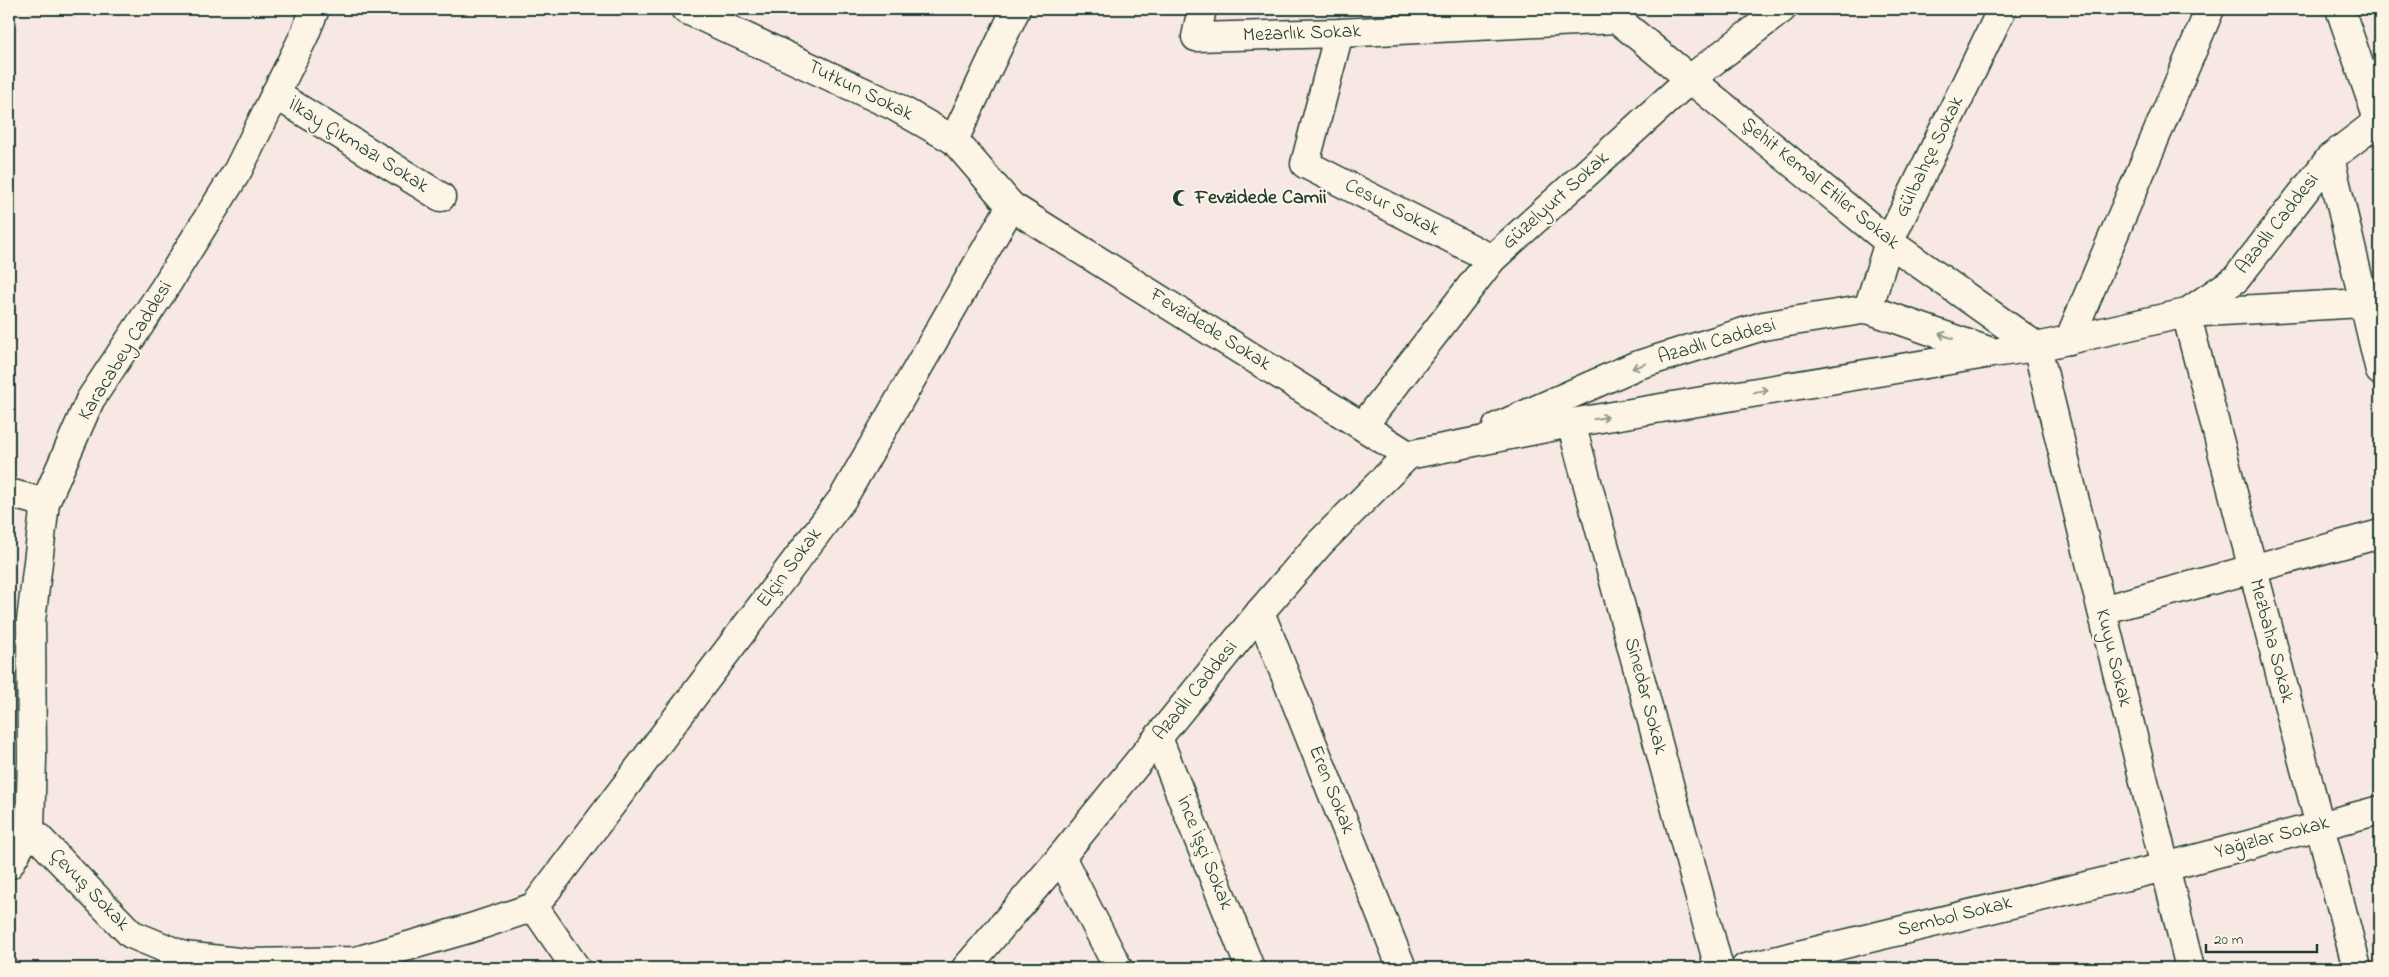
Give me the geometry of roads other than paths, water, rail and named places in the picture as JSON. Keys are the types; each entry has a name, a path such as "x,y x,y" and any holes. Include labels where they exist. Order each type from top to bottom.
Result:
{"street":[{"name":"Karacabey Caddesi","path":"9,865 30,829 32,759 31,621 45,503 90,400 165,287 238,170 315,9"},
{"name":"Tutkun Sokak","path":"685,9 894,106 954,140 1012,206"},
{"path":"954,140 1016,9"},
{"name":"Mezarlık Sokak","path":"1202,9 1196,37 1339,33 1616,14"},
{"name":"Güzelyurt Sokak","path":"1363,426 1492,259 1690,79 1782,9"},
{"name":"Gülbahçe Sokak","path":"1868,309 1889,242 2002,9"},
{"path":"2069,340 2210,9"},
{"path":"2340,9 2380,122"},
{"name":"Şehit Kemal Etiler Sokak","path":"1616,14 1690,79 1889,242 2037,347"},
{"name":"Cesur Sokak","path":"1339,33 1305,164 1492,259"},
{"name":"İlkay Çıkmazı Sokak","path":"275,94 441,197"},
{"name":"Azadlı Caddesi","path":"966,968 1061,857 1260,612 1320,543 1408,455 1571,423 2037,347 2186,313 2236,279 2330,158 2380,122"},
{"path":"2330,158 2372,302 2380,371"},
{"name":"Fevzidede Sokak","path":"1012,206 1408,455"},
{"name":"Elçin Sokak","path":"534,907 843,498 1012,206"},
{"path":"2186,313 2372,302"},
{"name":"Azadlı Caddesi","path":"1450,447 1635,366 1763,326 1868,309 1992,353"},
{"name":"Mezbaha Sokak","path":"2186,313 2357,968"},
{"name":"Kuyu Sokak","path":"2037,347 2190,968"},
{"name":"Sinedar Sokak","path":"1571,423 1719,968"},
{"path":"9,493 45,503"},
{"path":"2102,610 2380,534"},
{"name":"Eren Sokak","path":"1260,612 1402,968"},
{"name":"İnce İşçi Sokak","path":"1158,738 1250,968"},
{"name":"Yağızlar Sokak","path":"2165,867 2380,810"},
{"name":"Çevuş Sokak","path":"30,829 131,934 184,956 247,963 356,961 471,928 534,907"},
{"path":"1061,857 1118,968"},
{"name":"Sembol Sokak","path":"1745,968 2165,867"},
{"path":"534,907 576,968"}],"place":[{"name":"Fevzidede Camii","path":"1181,198"}]}
